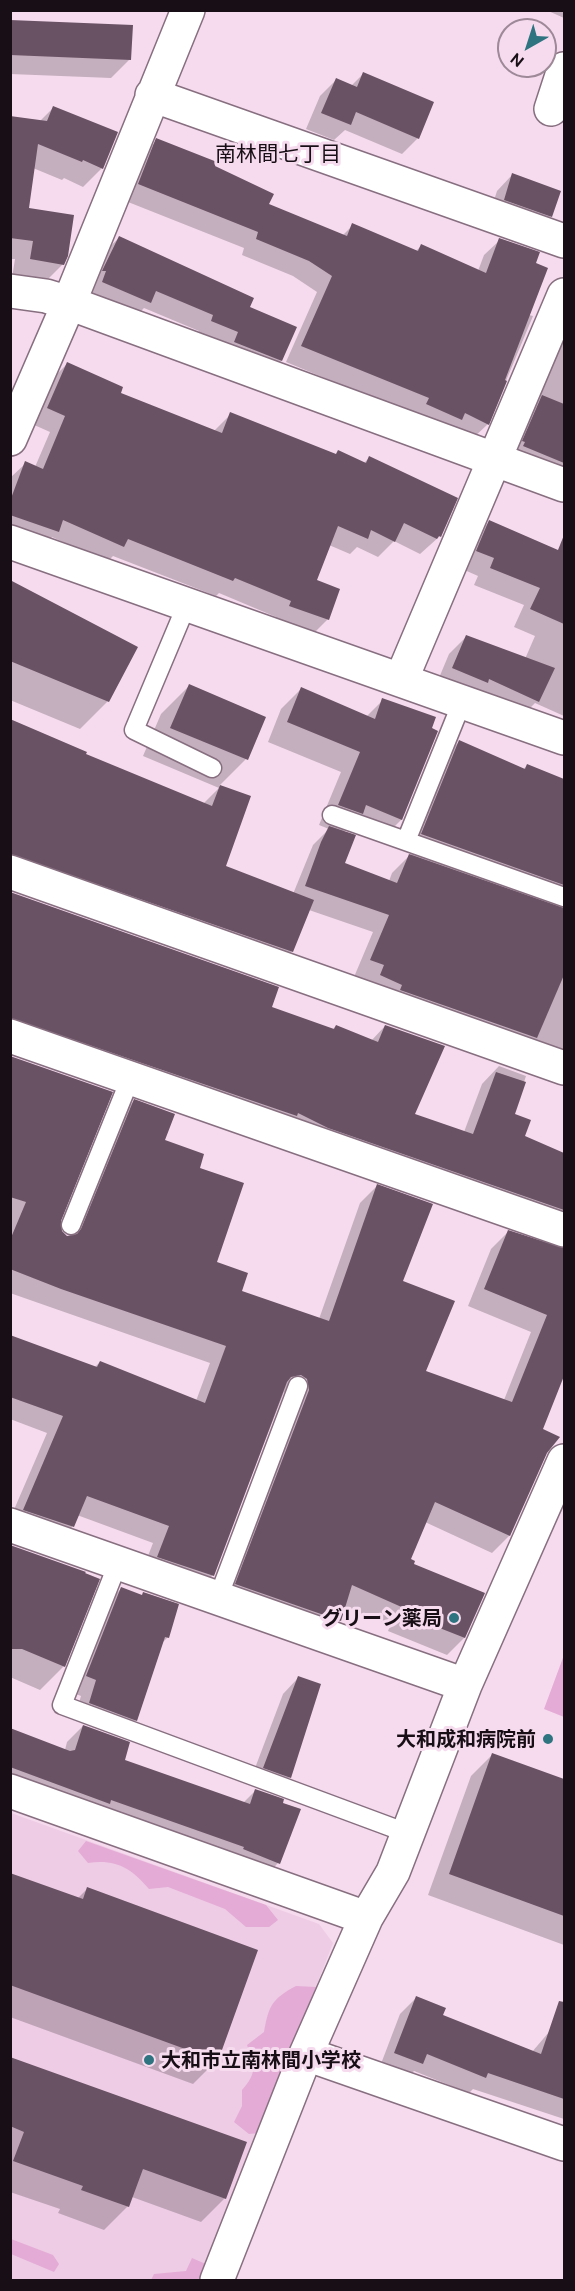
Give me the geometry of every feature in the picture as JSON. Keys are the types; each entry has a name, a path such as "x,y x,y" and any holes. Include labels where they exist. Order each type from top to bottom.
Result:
{"street":[{"path":"10,439 69,303 188,10"},
{"path":"550,109 564,73"},
{"path":"152,95 564,241"},
{"path":"10,291 46,296 69,303 564,484"},
{"path":"401,680 564,295"},
{"path":"10,542 564,738"},
{"path":"10,872 564,1068"},
{"path":"10,1036 564,1230"},
{"path":"217,2280 306,2054 366,1918 393,1872 465,1685 564,1461"},
{"path":"10,1525 465,1685"},
{"path":"10,1791 366,1918"},
{"path":"306,2054 564,2144"}],"lane":[{"path":"187,604 134,730 212,768"},
{"path":"406,842 462,702"},
{"path":"332,815 564,897"},
{"path":"72,1225 130,1079"},
{"path":"218,1598 298,1386"},
{"path":"118,1563 62,1705 407,1833"}],"shaded area":[{"path":"564,1655 564,1717 544,1709"},
{"name":"大和市立南林間小学校","path":"11,1813 319,1924 333,1943 202,2280 11,2280"},
{"path":"86,1841 266,1905 278,1920 269,1927 246,1927 225,1909 168,1887 149,1889 129,1870 115,1864 88,1863 78,1851"},
{"path":"296,1986 316,1987 259,2133 249,2134 234,2122 242,2106 242,2090 251,2078 253,2069 247,2045 264,2032 270,2009 277,1999"},
{"path":"11,2239 53,2255 59,2264 54,2272 11,2254"},
{"path":"192,2258 208,2265 202,2280 151,2280 154,2274 186,2271"}],"building":[{"path":"10,20 133,25 131,60 10,55"},
{"path":"363,72 434,102 419,139 356,112 351,125 321,113 336,78 357,87"},
{"path":"53,106 118,132 103,169 38,144 29,208 74,215 68,256 64,265 30,259 33,241 10,238 10,116 47,121"},
{"path":"156,138 217,162 215,166 274,194 269,204 347,236 352,223 418,251 421,244 486,273 499,238 540,252 536,263 548,268 489,425 465,413 462,420 426,404 429,398 301,346 332,276 309,261 256,239 258,232 138,184"},
{"path":"512,173 561,191 552,217 504,200"},
{"path":"119,236 254,298 250,307 297,327 282,361 234,342 238,332 211,321 213,315 156,291 151,303 102,282 106,271 102,271"},
{"path":"67,362 123,387 121,393 222,433 230,412 336,454 338,450 366,463 369,456 458,498 441,537 437,539 404,523 395,542 371,530 368,539 338,526 317,580 340,589 329,620 289,606 291,601 235,578 233,581 128,539 124,547 63,520 59,532 10,515 10,501 25,461 43,469 65,416 47,408"},
{"path":"542,395 564,404 564,463 523,446 525,442 522,441"},
{"path":"489,520 558,550 564,535 564,624 530,609 540,588 490,568 494,558 476,551"},
{"path":"10,580 138,647 109,702 10,661"},
{"path":"466,635 555,668 539,702 489,679 488,683 452,668"},
{"path":"189,684 266,717 248,760 170,728"},
{"path":"301,687 375,719 382,698 436,717 432,728 438,731 402,820 366,805 363,814 338,805 360,752 287,722"},
{"path":"10,719 87,752 86,754 212,806 220,785 251,796 226,866 314,900 293,952 10,854"},
{"path":"459,740 525,769 527,764 564,779 564,885 421,834"},
{"path":"329,826 356,835 345,863 397,883 409,854 564,908 564,975 537,1038 400,990 402,985 380,975 384,965 370,960 389,915 305,886"},
{"path":"10,892 279,987 272,1007 334,1029 336,1025 378,1042 385,1025 445,1046 415,1114 473,1134 496,1072 526,1082 515,1114 531,1120 525,1136 564,1153 564,1210 328,1128 298,1113 297,1116 10,1018"},
{"path":"10,1056 113,1092 61,1221 62,1231 67,1236 77,1234 81,1229 134,1099 175,1114 165,1140 204,1154 200,1168 244,1183 217,1262 248,1273 242,1291 329,1321 377,1184 433,1204 403,1281 455,1301 426,1371 512,1402 547,1315 484,1289 508,1230 564,1248 564,1376 543,1429 560,1437 547,1453 510,1536 435,1502 411,1559 415,1561 414,1564 485,1593 465,1638 404,1614 406,1609 352,1585 341,1621 235,1584 309,1390 307,1379 301,1375 291,1377 287,1382 214,1576 157,1557 169,1526 87,1496 74,1527 23,1510 63,1416 10,1397 10,1335 97,1367 100,1361 205,1403 226,1346 10,1269 10,1240 26,1202 10,1197"},
{"path":"10,1545 100,1579 65,1667 22,1649 10,1649"},
{"path":"121,1587 179,1604 169,1638 165,1637 137,1721 89,1703 96,1680 86,1676"},
{"path":"298,1676 321,1684 291,1778 263,1768"},
{"path":"83,1725 130,1742 125,1760 250,1804 255,1789 284,1799 283,1803 301,1809 280,1864 243,1849 244,1847 111,1800 110,1804 10,1767 10,1728 70,1751 75,1750"},
{"path":"492,1753 564,1779 564,1916 449,1874"},
{"path":"10,1873 83,1899 87,1887 258,1950 218,2061 10,1985"},
{"path":"416,1996 446,2008 443,2015 541,2054 559,2001 564,2002 564,2099 488,2073 486,2078 427,2054 423,2064 394,2053"},
{"path":"10,2057 247,2142 226,2199 143,2169 129,2207 81,2190 83,2186 13,2161 24,2132 10,2126"}],"place":[{"name":"グリーン薬局","path":"454,1618"},
{"name":"大和成和病院前","path":"548,1739"},
{"name":"大和市立南林間小学校","path":"149,2060"}],"district":[{"name":"南林間七丁目","path":"278,154"}]}
